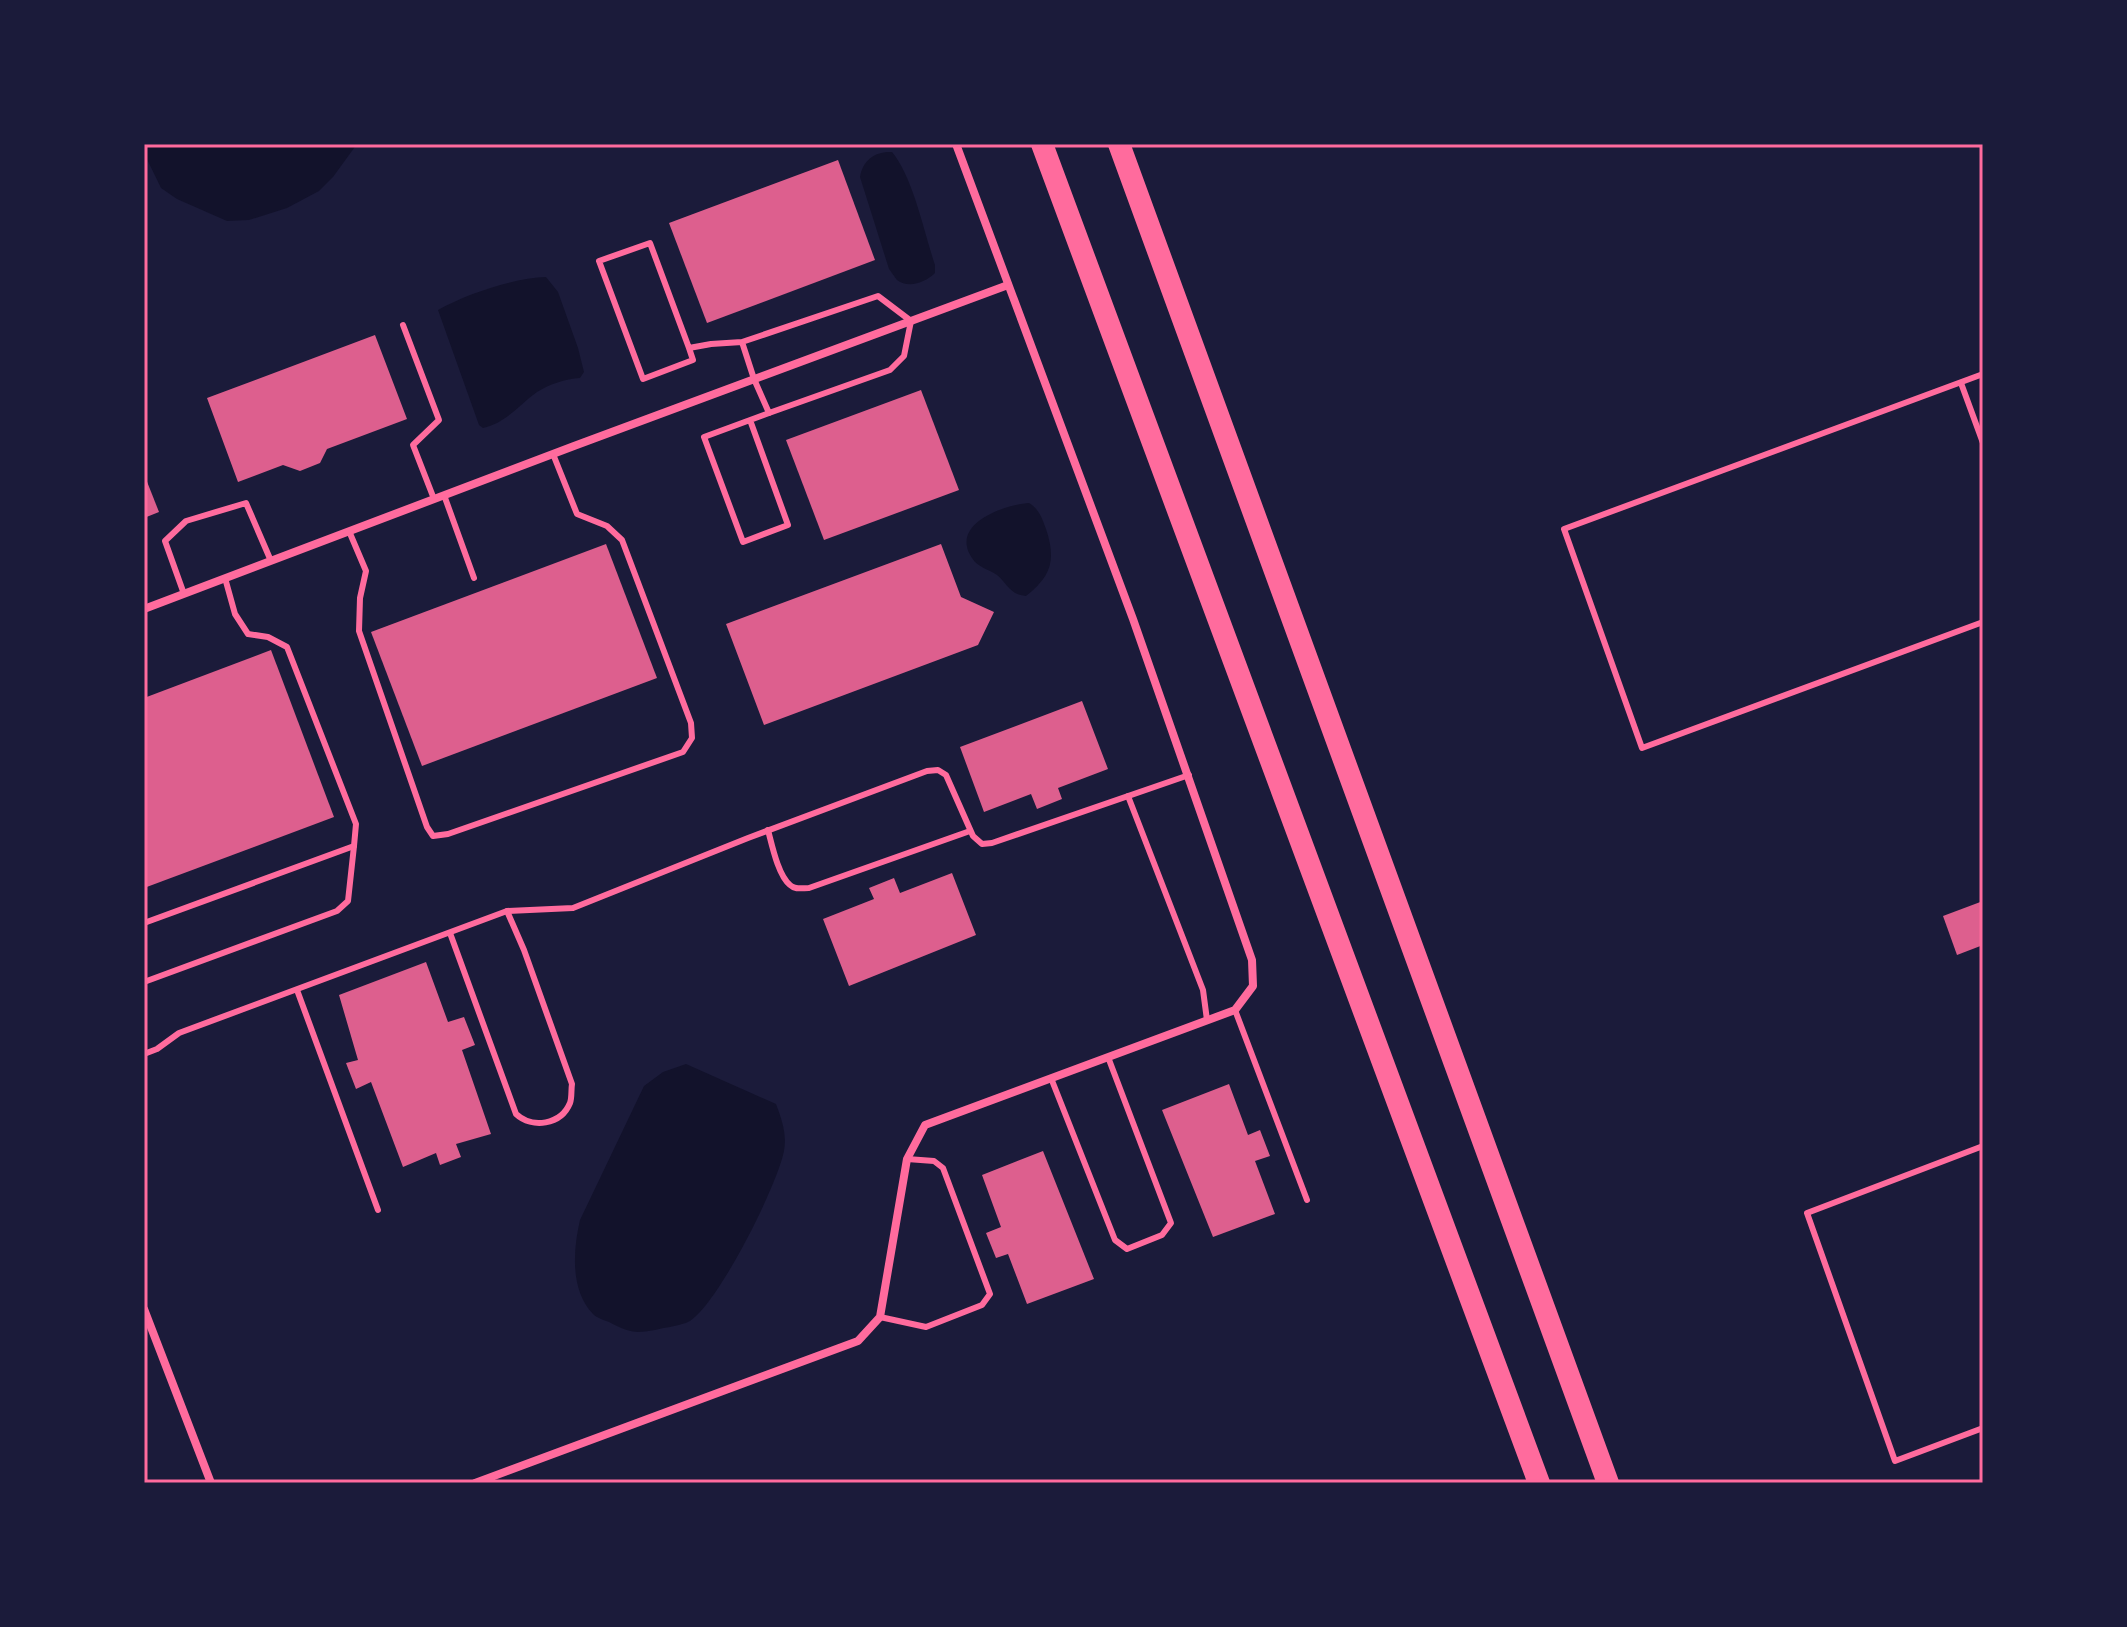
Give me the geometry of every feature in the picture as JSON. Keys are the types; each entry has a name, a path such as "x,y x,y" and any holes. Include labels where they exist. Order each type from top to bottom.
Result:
{"highway":[{"path":"1042,144 1539,1483"},
{"path":"1119,144 1608,1483"}],"street":[{"path":"475,1483 858,1341 880,1317 907,1159 925,1125 1235,1010 1253,986 1252,960 1189,775 956,144"},
{"path":"144,609 1008,285"},
{"path":"144,1309 211,1483"}],"lane":[{"path":"650,243 689,348 693,360 643,379 599,261 650,243"},
{"path":"689,348 742,342 878,296 911,321 904,356 890,370 812,397 704,437 743,542 788,525 750,420"},
{"path":"403,325 439,420 413,445 434,499"},
{"path":"742,342 769,413"},
{"path":"1983,374 1564,529 1642,748 1983,622"},
{"path":"1961,383 1983,443"},
{"path":"349,531 366,571 360,598 359,631 427,827 433,836 448,834 683,752 692,738 691,723 622,540 607,526 577,514 553,454"},
{"path":"444,495 474,578"},
{"path":"184,594 165,541 186,521 246,503 271,561"},
{"path":"144,982 337,911 348,901 356,824 287,647 268,637 248,634 235,614 225,578"},
{"path":"144,1054 157,1049 179,1033 507,911 573,908 906,777 938,770 946,775 970,831 982,844 1189,775"},
{"path":"1128,796 1203,990 1207,1020"},
{"path":"768,830 779,868 789,885 798,889 809,888 970,831"},
{"path":"144,923 354,846"},
{"path":"450,933 516,1114 523,1121 533,1124 546,1122 563,1115 571,1101 572,1084 507,911"},
{"path":"297,990 378,1210"},
{"path":"1235,1010 1307,1200"},
{"path":"1051,1078 1115,1240 1127,1249 1162,1235 1171,1223 1108,1057"},
{"path":"1983,1146 1807,1213 1895,1461 1983,1428"},
{"path":"880,1317 926,1327 982,1305 990,1294 943,1168 934,1161 907,1159"}],"shaded area":[{"path":"144,144 357,144 319,191 287,208 249,220 227,221 177,199 161,188 144,153"},
{"path":"892,152 912,190 935,265 935,273 917,283 902,283 889,269 860,177 871,158"},
{"path":"546,277 558,292 584,372 580,378 542,389 505,418 483,428 479,425 438,310 490,288"},
{"path":"1029,503 1043,521 1051,558 1042,581 1026,596 1012,591 997,575 975,562 968,549 967,538 972,528 992,513"},
{"path":"686,1064 776,1104 782,1121 784,1151 770,1190 745,1242 702,1310 682,1324 636,1332 596,1317 580,1293 575,1257 580,1220 644,1086 663,1072"}],"building":[{"path":"838,160 875,260 707,323 669,223"},
{"path":"375,335 407,419 327,449 320,463 300,471 283,465 238,482 207,398"},
{"path":"921,390 959,490 824,540 786,440"},
{"path":"144,474 159,512 144,518"},
{"path":"606,544 657,678 422,766 371,632"},
{"path":"941,544 961,597 994,612 978,645 764,725 726,624"},
{"path":"271,650 334,817 144,888 144,698"},
{"path":"1082,701 1108,769 1058,788 1062,799 1037,809 1031,794 984,812 960,747"},
{"path":"952,873 976,935 849,986 823,919 874,899 869,888 894,878 900,893"},
{"path":"1983,901 1983,945 1957,955 1943,916"},
{"path":"426,962 448,1022 464,1017 475,1045 462,1050 491,1134 456,1144 461,1157 440,1165 436,1153 403,1167 371,1082 356,1089 346,1063 358,1060 339,995"},
{"path":"1229,1084 1248,1135 1260,1130 1270,1156 1255,1161 1275,1214 1213,1237 1162,1110"},
{"path":"1043,1151 1094,1279 1027,1304 1008,1254 996,1258 986,1233 1001,1227 982,1175"}]}
